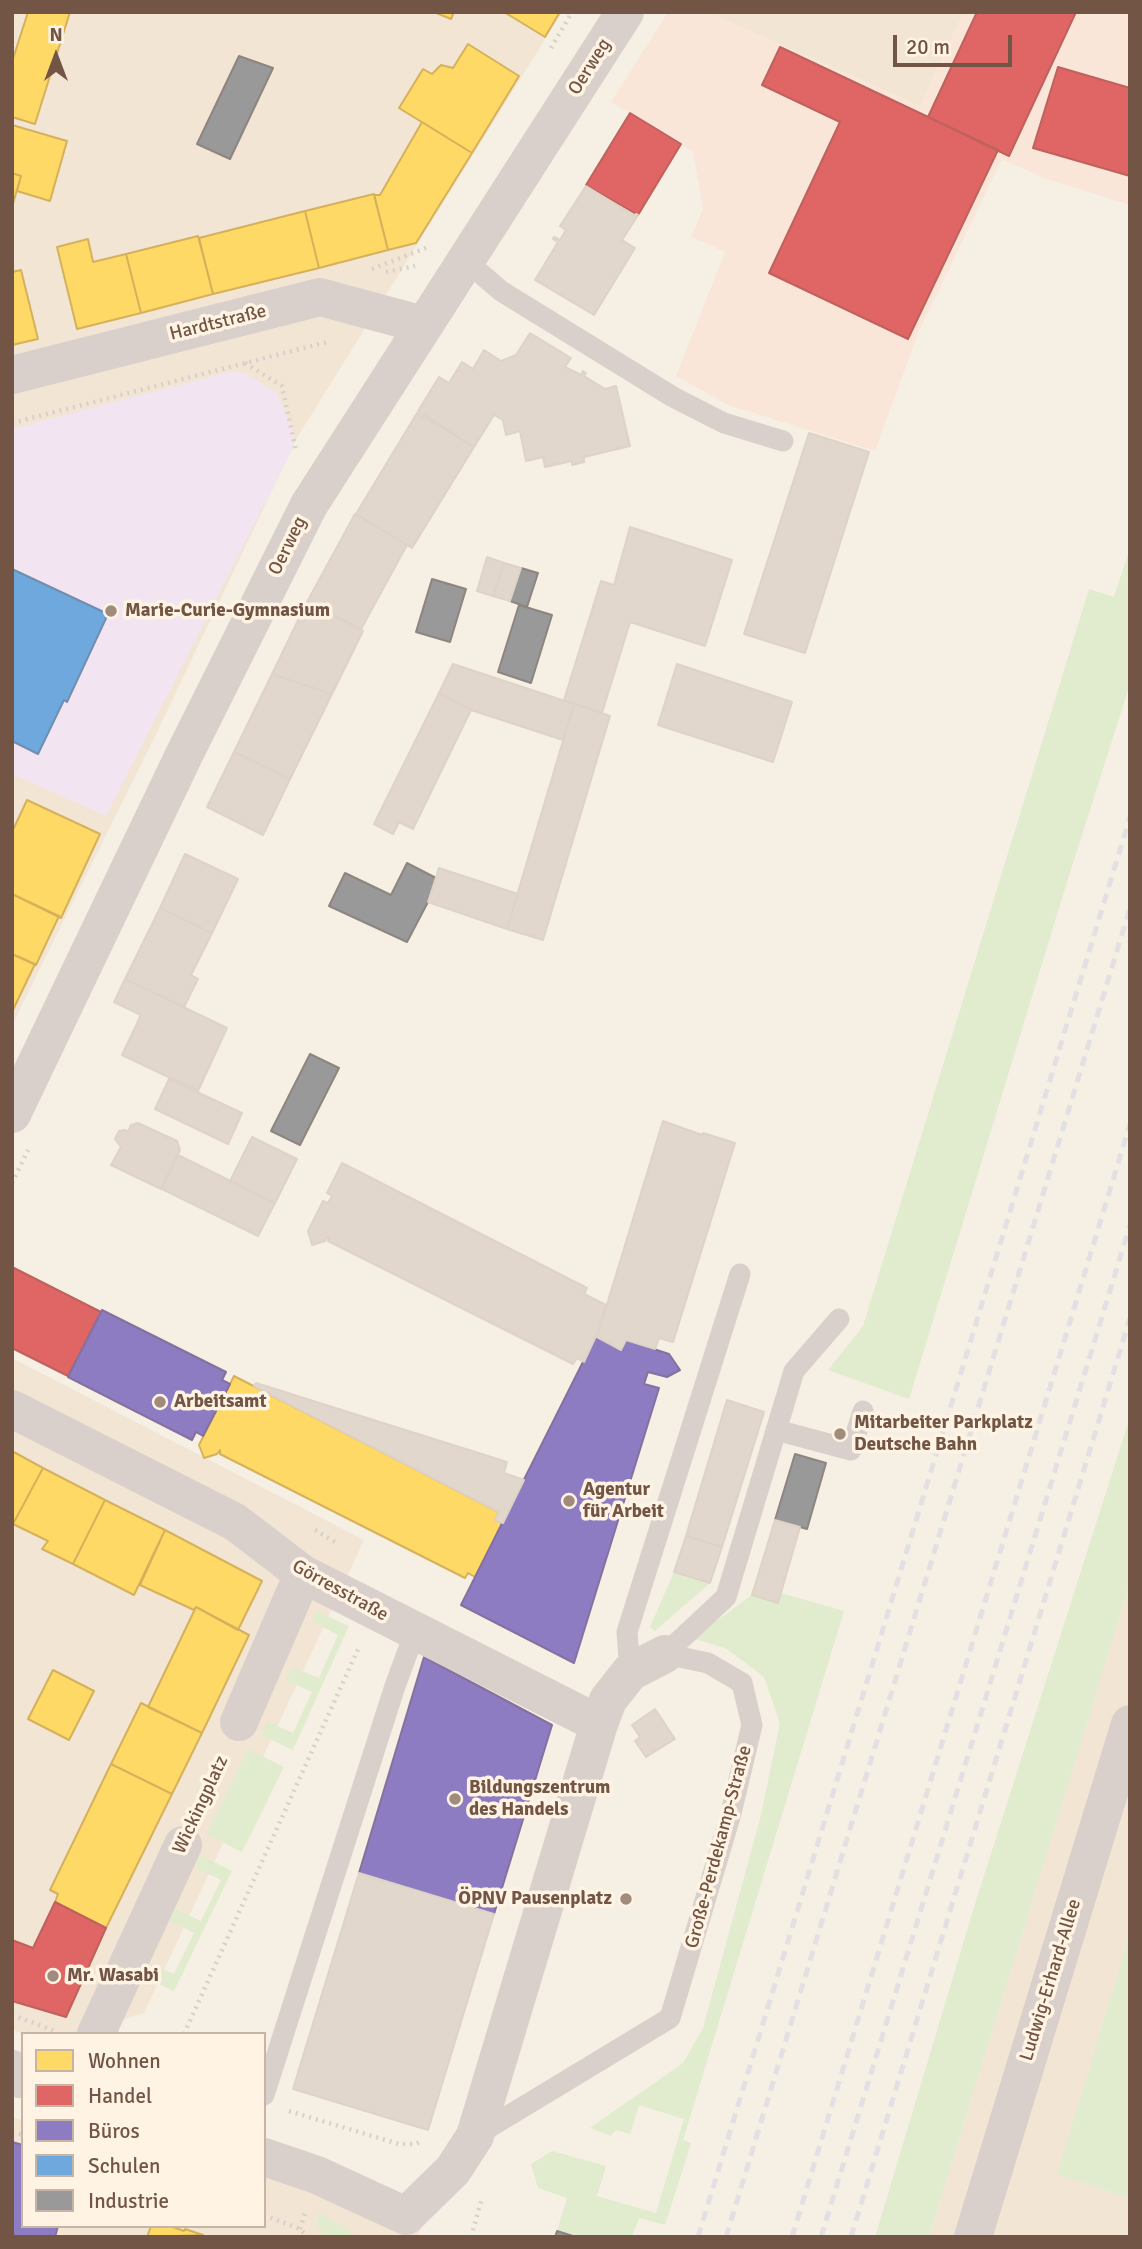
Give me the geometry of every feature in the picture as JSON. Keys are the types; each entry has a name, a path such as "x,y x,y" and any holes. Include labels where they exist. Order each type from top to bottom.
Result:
{"street":[{"name":"Oerweg","path":"21,1130 184,755 309,505 625,12"},
{"name":"Hardtstraße","path":"12,375 320,298 424,325"},
{"name":"Görresstraße","path":"12,1409 235,1522 303,1574 598,1724"},
{"path":"239,1722 303,1574"},
{"name":"Große-Perdekamp-Straße","path":"408,2226 475,2136 598,1724 608,1700 631,1672 665,1654"},
{"name":"Ludwig-Erhard-Allee","path":"973,2237 1130,1724"},
{"name":"Wickingplatz","path":"97,2032 183,1844"},
{"path":"266,2158 317,2175 408,2226"}],"lane":[{"path":"465,260 501,291 673,397 724,423 783,441"},
{"path":"631,1672 627,1632 740,1274"},
{"path":"665,1654 726,1597 794,1371 839,1319"},
{"path":"776,1430 851,1450 863,1411"},
{"path":"271,2101 395,1686 415,1632"},
{"name":"Große-Perdekamp-Straße","path":"475,2136 670,2018 730,1817 752,1725 742,1683 708,1663 665,1654"}],"path":[{"path":"12,423 328,341 339,345"},
{"path":"244,362 282,386 296,453"},
{"path":"12,1183 21,1130"},
{"path":"185,2032 375,1611"},
{"name":"Wickingplatz","path":"183,1844 239,1722"},
{"path":"12,2015 54,2030"},
{"path":"271,2101 399,2144 416,2144 424,2140"},
{"path":"266,2216 300,2229 309,2237"}],"shaded area":[{"path":"12,12 562,12 298,436 159,728 12,1025"},
{"path":"668,12 706,12 920,106 964,12 1130,12 1130,205 1044,178 1002,159 919,331 875,451 728,405 676,376 725,252 691,237 703,209 693,152 611,102"},
{"path":"706,12 964,12 920,106"},
{"name":"Marie-Curie-Gymnasium","path":"232,371 245,373 277,393 294,433 293,448 106,816 12,774 12,429"},
{"path":"12,1358 364,1540 144,2013 82,2032 21,2033 12,2029"},
{"path":"1130,1583 1130,2237 929,2237 1092,1705"},
{"path":"12,2118 21,2120 21,2228 266,2228 266,2175 426,2213 418,2237 12,2237"}],"green space":[{"path":"1130,548 1130,684 909,1399 828,1370 863,1326 1089,589 1114,597"},
{"path":"1130,1417 1130,1583 929,2237 875,2237 975,1904"},
{"path":"674,1572 710,1583 655,1631 650,1627"},
{"path":"781,1593 844,1611 683,2140 691,2143 665,2225 639,2218 632,2237 576,2237 557,2231 567,2198 538,2188 531,2164 552,2151 606,2166 597,2196 656,2213 684,2119 639,2105 630,2134 616,2130 611,2136 590,2128 683,2063 703,2028 761,1815 780,1723 764,1677 727,1649 693,1638 752,1595 777,1603"},
{"path":"316,1611 349,1626 293,1750 261,1735 267,1721 293,1733 312,1692 286,1680 292,1667 319,1678 338,1635 312,1621"},
{"path":"248,1749 284,1767 242,1852 206,1834"},
{"path":"200,1855 232,1871 174,1991 140,1975 147,1962 174,1974 194,1933 167,1919 173,1908 201,1921 221,1880 194,1867"},
{"path":"1130,1934 1130,2198 1057,2174"},
{"path":"319,2212 359,2237 327,2237 317,2227"}],"building: Wohnen":[{"path":"28,12 70,12 35,124 12,117 12,62"},
{"path":"434,12 454,12 451,19"},
{"path":"504,12 560,12 545,37"},
{"path":"468,44 519,76 472,153 399,108 423,69 432,74 441,65 453,68"},
{"path":"422,122 472,153 416,243 388,250 374,195 380,195"},
{"path":"12,125 67,141 50,201 17,191 21,176 12,173"},
{"path":"12,173 21,176 12,207"},
{"path":"374,194 388,250 319,268 305,211"},
{"path":"305,211 319,268 213,294 199,238"},
{"path":"198,236 213,294 141,313 126,254"},
{"path":"88,239 93,262 126,254 141,313 77,329 57,247"},
{"path":"21,270 38,339 12,345 12,272"},
{"path":"27,800 100,834 61,918 12,894 12,832"},
{"path":"12,894 59,916 36,965 12,954"},
{"path":"12,954 35,964 12,1012"},
{"path":"234,1376 499,1512 495,1520 503,1523 475,1577 468,1573 465,1578 220,1454 220,1450 217,1454 204,1458 199,1445"},
{"path":"12,1451 43,1468 13,1524 12,1523"},
{"path":"43,1468 105,1500 73,1564 42,1549 48,1541 13,1524"},
{"path":"105,1500 165,1530 134,1595 73,1564"},
{"path":"165,1530 262,1581 238,1630 196,1607 194,1610 140,1585"},
{"path":"196,1607 249,1635 202,1733 148,1707"},
{"path":"53,1670 94,1691 69,1740 28,1719"},
{"path":"141,1703 202,1733 172,1794 111,1764"},
{"path":"111,1764 172,1794 106,1928 55,1902 58,1894 50,1890"},
{"path":"150,2228 185,2229 203,2235 147,2237"}],"building: Handel":[{"path":"977,12 1076,12 1009,156 928,117"},
{"path":"780,47 998,150 908,339 769,273 840,122 762,85"},
{"path":"1058,67 1130,88 1130,176 1033,148"},
{"path":"630,113 681,144 638,215 586,185"},
{"path":"12,1267 101,1312 68,1376 12,1348"},
{"path":"55,1902 106,1928 66,2017 12,2001 12,1940 33,1948"}],"building: Büros":[{"path":"102,1310 226,1372 222,1380 230,1384 203,1436 196,1432 192,1440 68,1377"},
{"name":"Agentur für Arbeit","path":"596,1336 621,1350 626,1340 669,1354 680,1370 667,1377 648,1372 644,1384 659,1388 574,1663 461,1605"},
{"name":"Bildungszentrum des Handels","path":"424,1657 552,1725 494,1914 359,1873"},
{"path":"12,2142 21,2144 21,2228 57,2228 55,2237 15,2237 12,2232"}],"building: Schulen":[{"path":"12,569 108,614 67,702 64,700 38,754 12,741"}],"building: Industrie":[{"path":"239,56 273,68 230,159 197,144"},
{"path":"521,568 538,573 527,607 510,601"},
{"path":"432,579 466,589 450,642 416,632"},
{"path":"519,605 552,615 531,683 498,672"},
{"path":"407,863 436,878 428,902 407,942 329,906 345,873 391,895"},
{"path":"310,1054 339,1068 300,1145 271,1131"},
{"path":"795,1454 826,1463 807,1529 775,1520"},
{"path":"557,2231 576,2237 555,2237"}],"building: Sonstige":[{"path":"586,186 635,216 638,215 622,240 635,248 594,315 535,280 558,242 554,237 560,240 566,230 560,226"},
{"path":"530,333 571,358 565,367 581,375 583,371 586,373 584,376 605,389 616,386 630,446 584,457 584,462 572,465 572,461 545,467 543,457 526,461 520,431 506,435 503,420 494,415 474,447 418,411 439,377 449,383 462,362 473,369 484,350 501,361 516,355"},
{"path":"417,413 474,447 412,548 356,514"},
{"path":"809,433 869,452 805,653 744,634"},
{"path":"355,514 407,545 361,629 307,602"},
{"path":"630,527 732,560 705,646 630,622 602,713 564,700 601,581 614,585"},
{"path":"487,557 504,563 493,596 477,591"},
{"path":"504,563 521,568 510,601 493,596"},
{"path":"307,602 363,631 332,694 272,674"},
{"path":"453,664 574,704 563,740 471,710 439,693"},
{"path":"677,664 792,702 773,762 658,725"},
{"path":"272,674 332,694 290,779 234,752"},
{"path":"439,693 471,710 413,829 399,822 393,834 374,824"},
{"path":"574,704 610,716 543,940 507,929"},
{"path":"234,752 290,779 263,835 207,807"},
{"path":"185,854 238,879 212,933 160,908"},
{"path":"439,868 518,894 507,929 428,902"},
{"path":"160,908 212,933 191,975 198,979 184,1007 125,979"},
{"path":"125,979 227,1028 198,1091 122,1055 141,1015 114,1002"},
{"path":"169,1079 242,1113 228,1144 155,1109"},
{"path":"663,1121 735,1143 673,1342 659,1338 655,1349 626,1340 621,1350 597,1337"},
{"path":"138,1123 177,1141 180,1150 161,1189 111,1165 121,1147 115,1139 119,1131 128,1132 131,1125"},
{"path":"252,1137 297,1159 275,1203 230,1181"},
{"path":"178,1155 275,1203 258,1236 162,1189"},
{"path":"342,1163 587,1288 584,1294 606,1305 597,1337 584,1362 577,1358 573,1364 328,1241 327,1237 325,1241 312,1245 308,1231 323,1201 328,1203 332,1196 327,1193"},
{"path":"256,1383 507,1462 504,1473 524,1480 503,1523 495,1520 499,1512 254,1386"},
{"path":"727,1400 764,1412 722,1547 686,1536"},
{"path":"775,1520 800,1527 778,1603 752,1595"},
{"path":"686,1536 722,1547 710,1583 674,1572"},
{"path":"655,1709 675,1739 646,1757 635,1741 640,1737 632,1725"},
{"path":"359,1873 494,1914 428,2130 293,2089"}],"railway":[{"path":"698,2237 1130,817"},
{"path":"726,2237 1130,908"},
{"path":"792,2237 1130,1124"},
{"path":"821,2237 1130,1225"},
{"path":"851,2237 1130,1318"}],"place":[{"name":"Marie-Curie-Gymnasium","path":"111,611"},
{"name":"Arbeitsamt","path":"160,1402"},
{"name":"Mitarbeiter Parkplatz Deutsche Bahn","path":"840,1434"},
{"name":"Agentur für Arbeit","path":"569,1501"},
{"name":"Bildungszentrum des Handels","path":"455,1799"},
{"name":"ÖPNV Pausenplatz","path":"626,1899"},
{"name":"Mr. Wasabi","path":"53,1976"}]}
